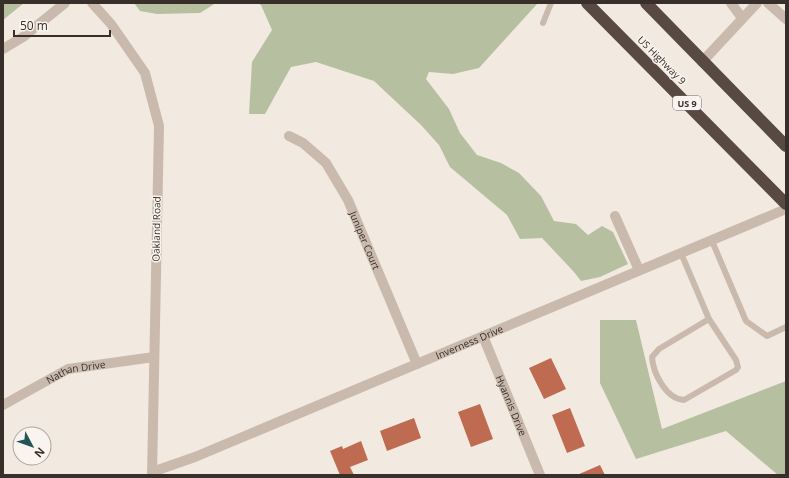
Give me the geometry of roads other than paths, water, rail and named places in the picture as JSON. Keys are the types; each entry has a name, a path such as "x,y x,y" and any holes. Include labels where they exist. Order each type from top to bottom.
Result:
{"highway":[{"name":"US Highway 9","path":"587,3 786,204"},
{"path":"646,3 702,62 786,146"}],"street":[{"path":"3,49 23,37 65,3"},
{"name":"Oakland Road","path":"92,3 111,24 144,74 159,126 152,474"},
{"path":"731,3 742,18"},
{"path":"702,62 742,18 758,3"},
{"path":"768,3 786,18"},
{"name":"Juniper Court","path":"289,136 303,143 326,163 348,200 417,364"},
{"name":"Inverness Drive","path":"152,474 786,209"},
{"path":"615,216 639,270"},
{"name":"Hyannis Drive","path":"483,336 540,475"},
{"name":"Nathan Drive","path":"3,405 68,369 154,357"}],"lane":[{"path":"543,23 551,3"},
{"path":"712,241 746,321 767,336 786,327"},
{"path":"682,253 709,319 736,360 738,367 736,370 684,400 679,400 668,394 653,366 652,356 659,349 709,319"}]}
